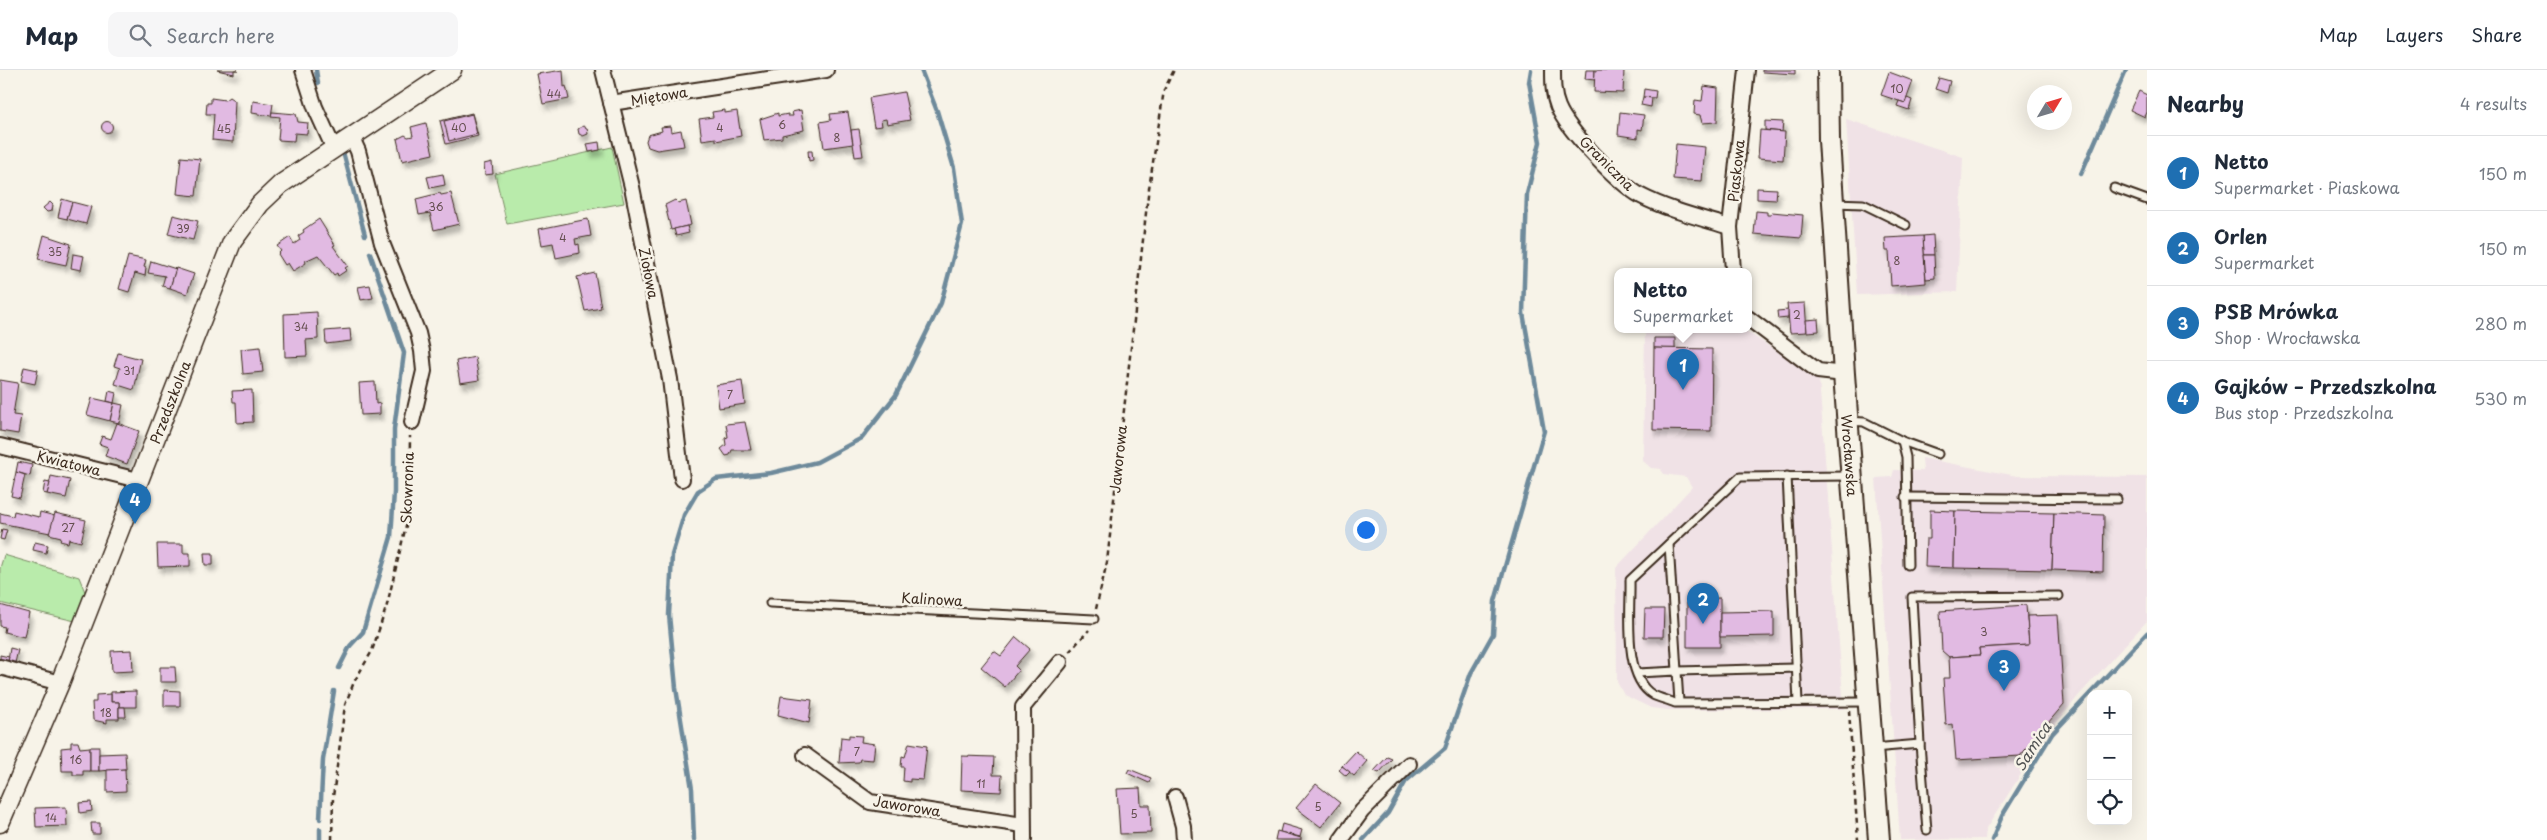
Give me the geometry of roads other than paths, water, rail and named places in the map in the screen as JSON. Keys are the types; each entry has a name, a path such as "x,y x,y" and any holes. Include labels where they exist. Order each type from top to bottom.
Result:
{"main road":[{"name":"Wrocławska","path":"1828,70 1833,203 1844,374 1879,840"}],"street":[{"path":"303,70 319,115 334,149"},
{"name":"Przedszkolna","path":"0,823 60,683 232,242 260,204 275,189 297,172 352,138 452,70"},
{"name":"Ziołowa","path":"603,70 632,187 670,379 682,479"},
{"name":"Miętowa","path":"611,103 826,70"},
{"name":"Graniczna","path":"1553,70 1553,90 1558,108 1580,137 1622,183 1653,201 1730,228"},
{"name":"Piaskowa","path":"1733,268 1730,228 1747,70"},
{"path":"352,138 358,150 382,243 418,333 422,351 424,371 412,422"},
{"path":"1752,321 1818,370 1844,374"},
{"name":"Kwiatowa","path":"0,446 138,480"},
{"path":"1024,840 1023,707 1060,662"},
{"path":"0,667 60,683"},
{"name":"Jaworowa","path":"805,755 870,802 1023,825"},
{"path":"1341,840 1362,811 1409,764"},
{"path":"1175,797 1183,826 1184,840"}],"lane":[{"path":"2114,188 2147,200"},
{"path":"1833,203 1863,204 1906,225"},
{"path":"1848,421 1864,422 1902,441 1938,454"},
{"path":"1902,441 1906,457 1908,565"},
{"path":"1787,476 1798,702"},
{"path":"1853,476 1740,477 1630,580 1632,660 1640,682 1653,695 1679,702 1870,702"},
{"path":"1906,497 2116,499"},
{"path":"1669,544 1679,702"},
{"path":"1927,830 1912,597 2059,596"},
{"name":"Kalinowa","path":"770,603 1094,619"},
{"path":"1636,673 1797,668"},
{"path":"1873,748 1920,744"}],"waterway":[{"path":"316,70 318,83"},
{"path":"694,840 692,789 676,688 669,615 672,555 684,515 698,491 716,479 771,473 817,462 862,438 896,395 941,303 962,224 954,168 937,111 921,70"},
{"path":"1363,840 1388,813 1406,781 1445,748 1471,673 1493,634 1495,601 1544,431 1523,313 1527,194 1540,142 1529,82 1531,70"},
{"path":"2081,174 2126,70"},
{"path":"343,152 365,235"},
{"path":"339,668 350,646 363,632 391,537 394,492 394,429 404,353 370,253"},
{"name":"Samica","path":"1992,840 2002,816 2052,734 2147,633"},
{"path":"320,819 323,760 334,691"},
{"path":"320,829 320,840"}],"place":[{"name":"Netto","path":"1683,390"},
{"name":"Gajków – Przedszkolna","path":"135,524"},
{"name":"Orlen","path":"1703,624"},
{"name":"PSB Mrówka","path":"2004,691"}]}
